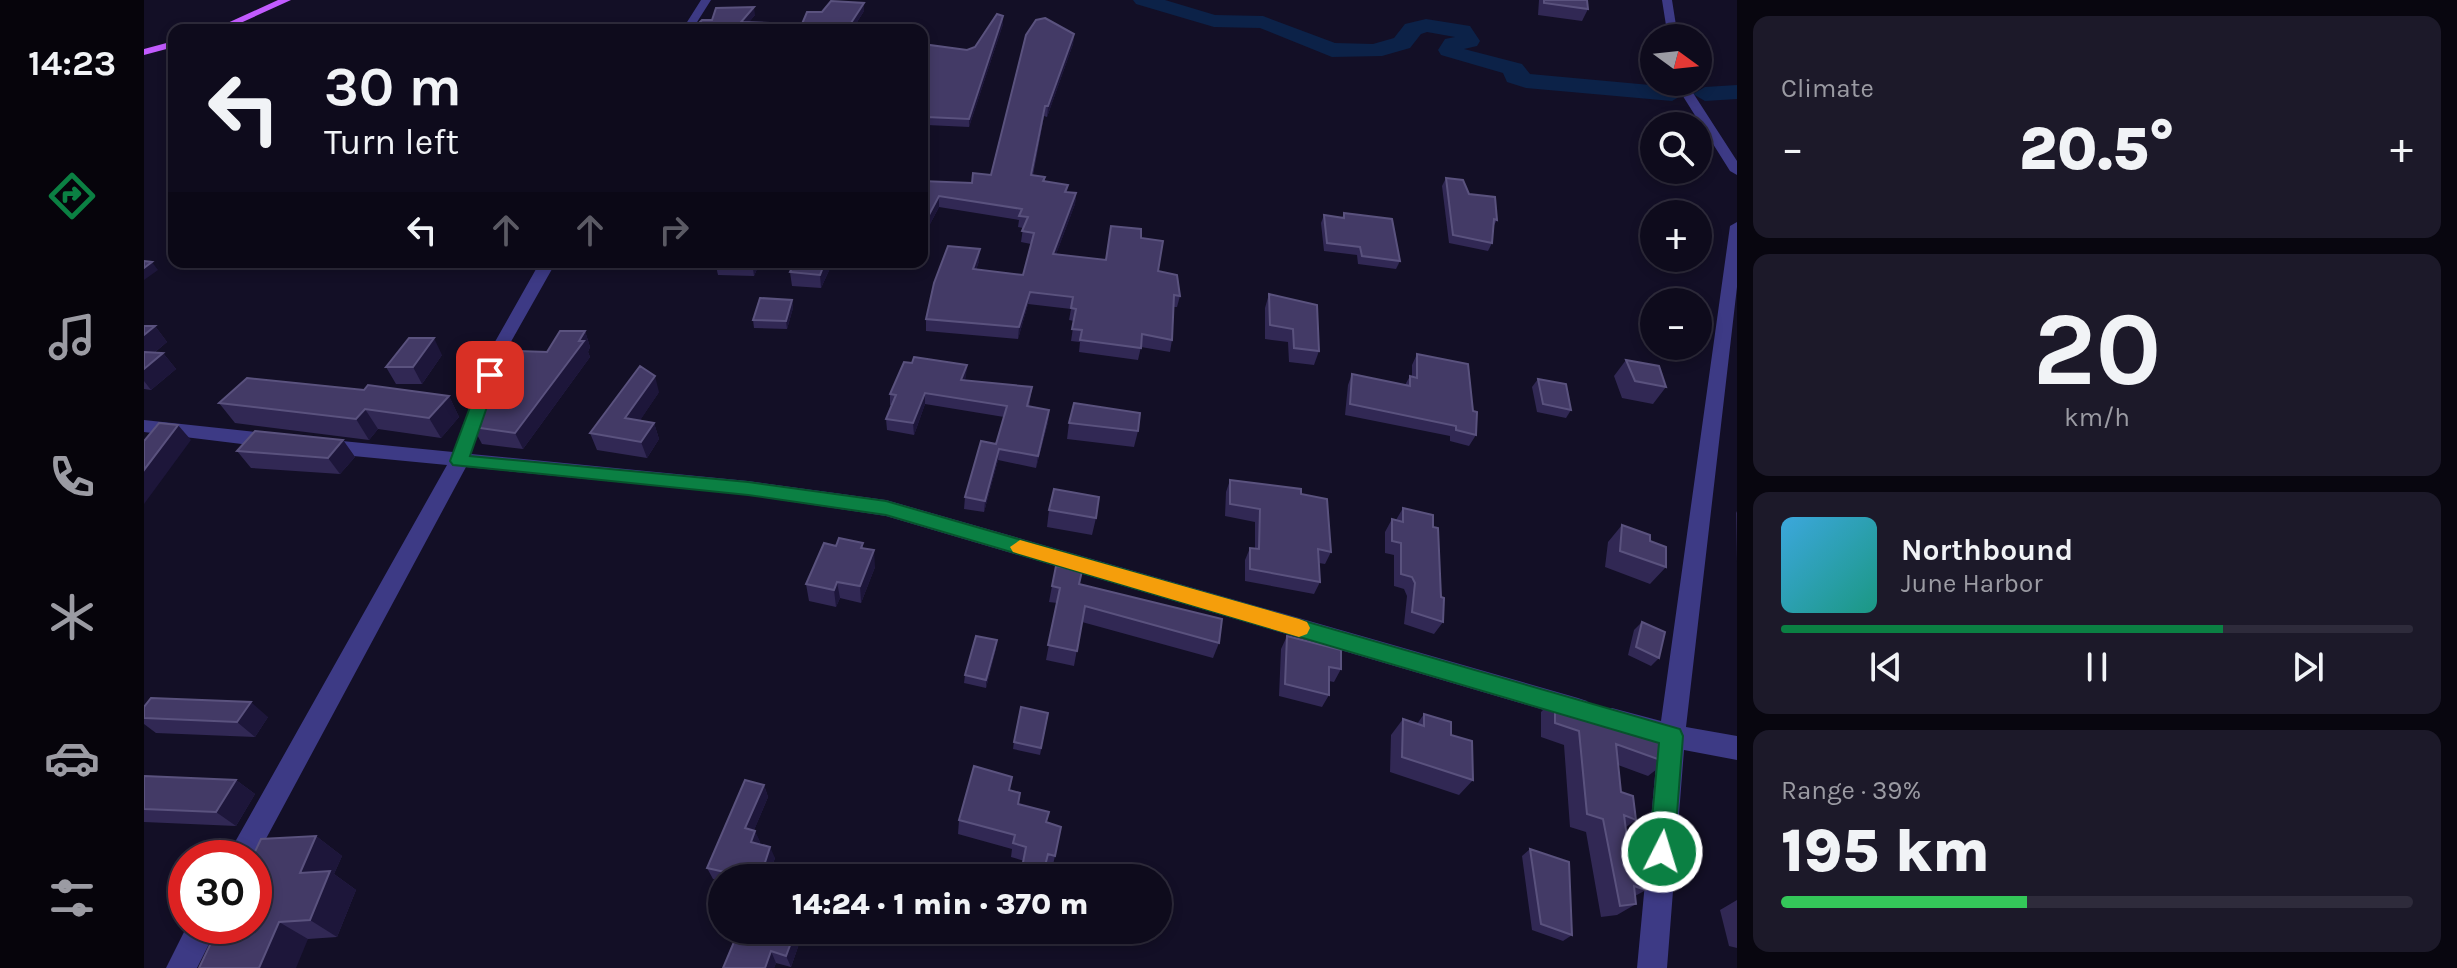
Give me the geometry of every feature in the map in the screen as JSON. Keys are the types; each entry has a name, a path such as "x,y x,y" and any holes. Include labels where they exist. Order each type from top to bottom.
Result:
{"main road":[{"path":"231,24 286,0"},
{"path":"144,52 168,46"}],"street":[{"path":"691,24 706,0"},
{"path":"1667,0 1671,24"},
{"path":"1689,96 1737,171"},
{"path":"1652,968 1672,736 1737,226"},
{"path":"250,840 459,461 500,347 545,268"},
{"path":"144,426 459,461 748,488 886,508 1672,736 1737,748"},
{"path":"181,968 194,944"}],"building":[{"path":"1544,0 1587,0 1588,9 1544,3"},
{"path":"831,1 864,3 850,24 802,24 807,12 822,12"},
{"path":"754,7 741,22 802,24 698,24 702,20 712,20 716,8"},
{"path":"997,14 1003,16 969,119 928,117 928,45 967,50 975,47"},
{"path":"1045,18 1074,34 1048,106 1045,106 1031,175 1045,177 1043,181 1068,185 1065,192 1076,193 1053,254 1106,260 1111,226 1141,229 1141,238 1163,241 1158,271 1177,275 1180,296 1174,295 1172,340 1142,334 1141,348 1080,340 1082,330 1072,329 1076,309 1071,308 1073,297 1030,292 1019,327 926,319 934,283 948,246 980,249 973,269 1023,275 1034,233 1022,231 1028,217 1019,216 1022,209 939,196 928,217 928,181 972,183 973,173 991,175 1026,35 1036,20"},
{"path":"1446,178 1463,180 1469,194 1495,197 1497,220 1494,219 1492,243 1453,235"},
{"path":"1344,213 1392,219 1400,261 1362,256 1360,247 1327,243 1324,215 1344,218"},
{"path":"792,268 823,268 820,275 790,272"},
{"path":"1269,294 1317,305 1319,351 1294,348 1293,329 1270,325"},
{"path":"760,298 792,300 786,321 753,320"},
{"path":"144,326 155,326 144,335"},
{"path":"560,331 585,331 579,341 584,341 515,433 473,427 518,351 547,352"},
{"path":"409,338 434,338 413,367 386,367"},
{"path":"144,352 163,353 144,369"},
{"path":"1417,354 1468,364 1473,411 1477,412 1476,435 1456,430 1456,426 1350,404 1352,374 1410,386 1410,376 1417,378"},
{"path":"914,357 967,365 961,380 1032,387 1027,406 1049,410 1038,456 999,449 985,501 965,497 981,441 996,444 1007,406 925,393 913,423 886,419 896,395 890,394 904,362 912,363"},
{"path":"1626,360 1659,366 1666,387 1635,381"},
{"path":"640,366 655,376 625,418 654,423 641,442 590,433"},
{"path":"247,378 364,390 368,385 449,396 429,418 365,409 356,419 219,403"},
{"path":"1538,379 1566,384 1571,410 1543,404"},
{"path":"1074,403 1140,413 1138,431 1069,423"},
{"path":"159,423 178,425 144,470 144,441"},
{"path":"255,431 343,440 328,458 237,451"},
{"path":"1230,480 1301,489 1301,494 1327,499 1331,552 1318,549 1320,582 1250,569 1250,548 1259,549 1260,509 1230,504"},
{"path":"1054,489 1099,497 1096,518 1049,510"},
{"path":"1403,508 1433,515 1433,527 1438,528 1443,622 1412,612 1415,583 1412,577 1401,574 1401,543 1392,541 1392,519 1403,522"},
{"path":"1622,525 1650,535 1650,541 1666,547 1666,567 1620,551"},
{"path":"839,538 863,543 861,548 874,550 860,586 837,582 834,590 806,584 824,543 836,546"},
{"path":"1056,566 1082,571 1079,584 1222,619 1219,643 1085,606 1077,651 1048,645 1060,588 1052,586"},
{"path":"1642,622 1665,632 1659,658 1636,647"},
{"path":"976,636 997,640 986,680 965,675"},
{"path":"1287,636 1341,650 1341,669 1329,667 1329,695 1285,684"},
{"path":"151,698 251,702 237,722 144,718 144,707"},
{"path":"1555,698 1663,735 1666,762 1616,744 1621,792 1633,796 1636,820 1624,815 1630,861 1641,864 1646,890 1634,886 1636,904 1620,906 1603,819 1587,814 1579,731 1555,723"},
{"path":"1021,707 1048,713 1041,748 1014,742"},
{"path":"1424,714 1451,722 1451,735 1472,741 1473,780 1402,757 1403,719 1424,726"},
{"path":"974,766 1012,777 1009,790 1020,793 1018,804 1049,812 1046,822 1061,827 1055,856 1048,854 1046,864 1023,864 1026,847 1013,843 1015,835 959,820"},
{"path":"144,776 236,780 216,812 144,809"},
{"path":"745,780 764,785 745,828 755,831 751,842 770,847 765,864 709,864"},
{"path":"316,836 300,873 330,871 310,920 279,922 272,938 272,840 261,839"},
{"path":"1530,849 1569,862 1572,935 1541,924"},
{"path":"210,944 269,944 259,968 199,968"},
{"path":"733,944 790,944 786,956 771,951 765,968 723,968"}],"waterway":[{"path":"1143,0 1214,21 1263,22 1332,50 1374,51 1402,43 1413,29 1426,25 1462,31 1469,41 1453,44 1449,50 1514,69 1516,77 1526,81 1640,91"},
{"path":"1712,94 1737,92"}],"slow traffic":[{"path":"1020,547 1299,628"}],"route":[{"path":"490,375 459,461 748,488 886,508 1672,736 1662,852"}]}
